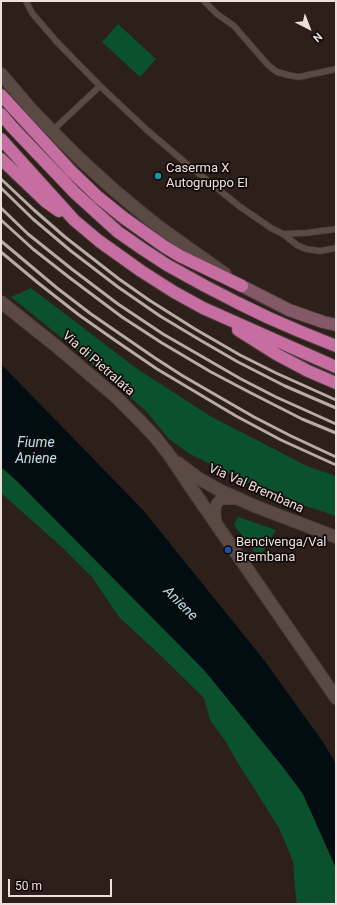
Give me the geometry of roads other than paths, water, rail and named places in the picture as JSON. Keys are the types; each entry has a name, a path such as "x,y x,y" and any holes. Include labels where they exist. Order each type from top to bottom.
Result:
{"highway":[{"path":"1,95 71,171 102,200 128,221 180,256 242,286"},
{"path":"1,114 75,193 115,229 144,250 205,286 251,309 336,346"},
{"path":"1,139 74,220"},
{"path":"1,159 45,201 74,220 99,241 141,271 276,354 298,366 336,383"},
{"path":"203,308 336,367"}],"main road":[{"path":"242,286 289,310 336,325"}],"street":[{"path":"1,74 52,131 92,171 138,210 242,286"},
{"name":"Via di Pietralata","path":"1,302 116,397 141,422 170,456"},
{"path":"170,456 336,698"},
{"name":"Via Val Brembana","path":"170,456 203,482 221,491 336,538"},
{"path":"216,523 215,510 217,503 223,499 239,499"}],"lane":[{"path":"26,1 32,13 46,30 100,86 148,131 239,206 271,228 283,234 296,245 306,249 320,251 336,248"},
{"path":"204,1 217,14 234,26 268,65 277,72 299,77 336,69"},
{"path":"52,131 100,86"},
{"path":"283,234 336,229"}],"water":[{"name":"Fiume Aniene","path":"1,364 143,510 264,660 323,742 336,764 336,868 303,794 205,671 18,482 1,467"}],"railway":[{"path":"1,179 65,237 149,300 240,355 336,400"},
{"path":"1,188 33,219 71,251 118,287 160,316 238,362 285,386 336,408"},
{"path":"1,208 28,234 73,270 118,304 163,334 241,379 276,397 336,424"},
{"path":"1,220 33,249 70,278 122,317 162,343 211,372 249,392 302,419 336,433"},
{"path":"1,241 57,288 91,314 155,358 254,417 336,457"},
{"path":"1,252 79,315 157,369 236,416 281,440 336,465"}],"place":[{"name":"Caserma X Autogruppo EI","path":"158,176"},
{"name":"Bencivenga/Val Brembana","path":"228,550"}],"water label":[{"name":"Aniene","path":"180,604"}]}
